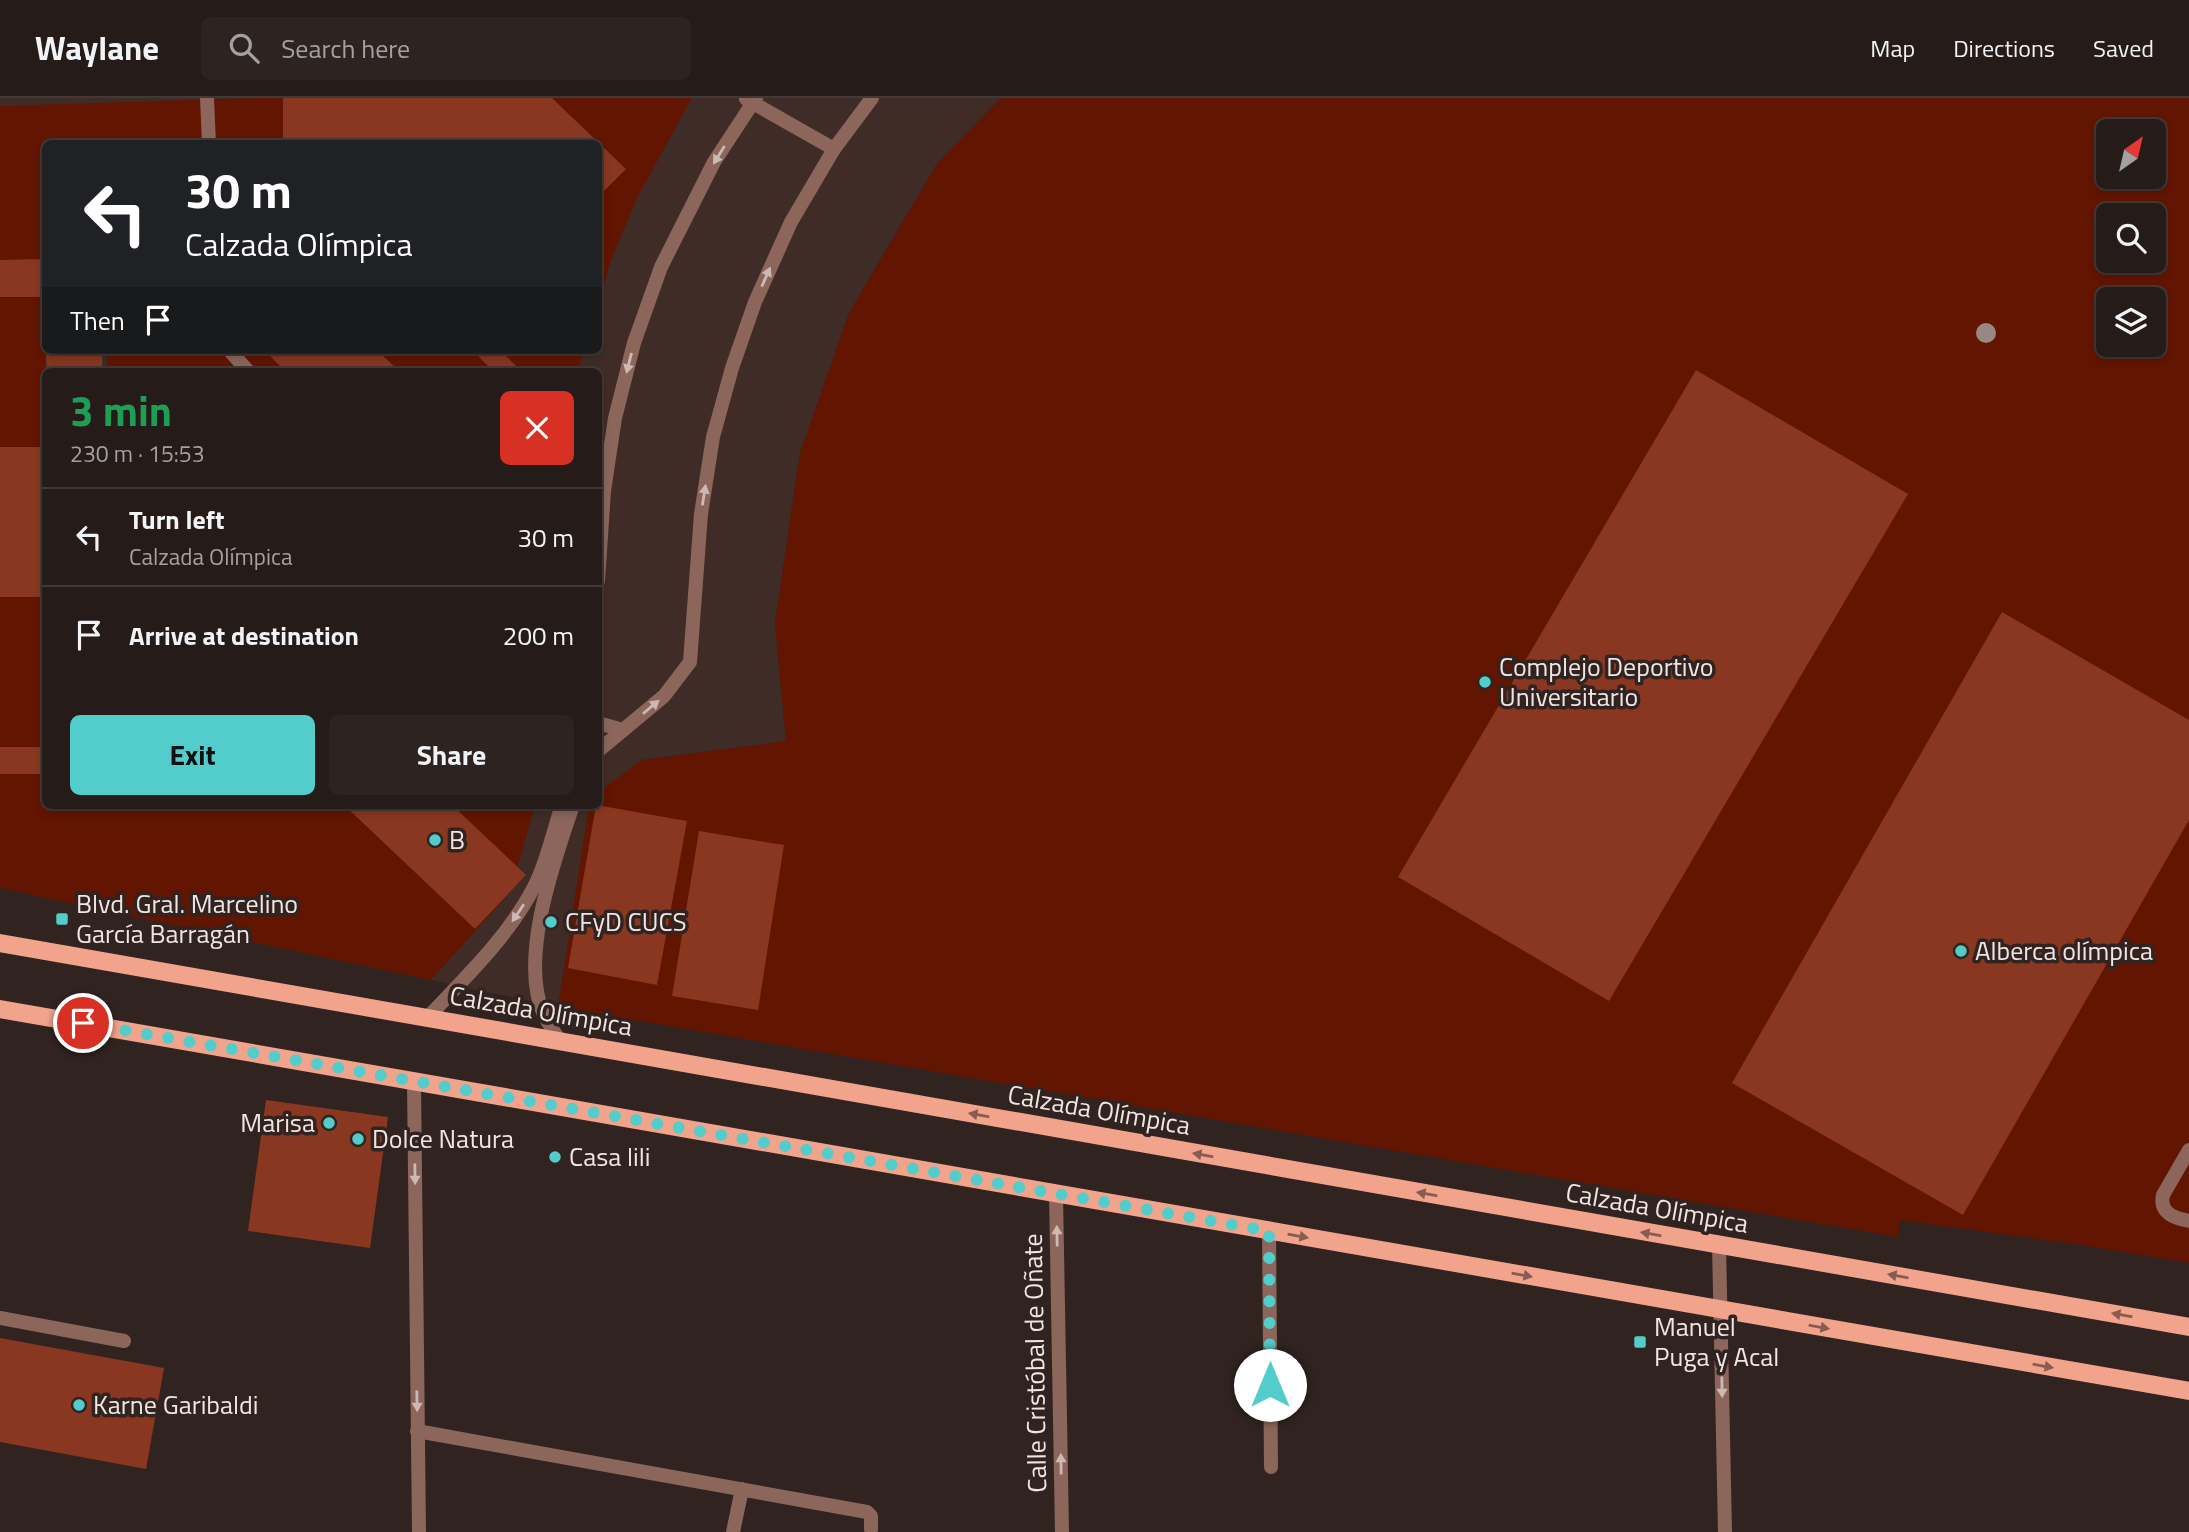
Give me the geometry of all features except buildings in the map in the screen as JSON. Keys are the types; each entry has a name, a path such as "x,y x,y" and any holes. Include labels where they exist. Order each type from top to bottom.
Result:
{"main road":[{"name":"Calzada Olímpica","path":"0,943 2189,1327"},
{"path":"0,1009 2189,1391"}],"street":[{"path":"207,98 209,140"},
{"path":"602,748 664,696 690,662 701,514 713,437 732,368 755,302 791,222 834,149 872,98"},
{"path":"602,521 615,418 634,343 661,267 714,163 751,100 834,149"},
{"path":"233,354 245,368"},
{"path":"602,724 623,730"},
{"path":"428,1017 497,943 518,915 536,885 561,809"},
{"path":"561,1042 543,1013 537,987 536,950 547,890 572,809"},
{"path":"414,1081 419,1532"},
{"path":"2189,1150 2161,1201 2170,1216 2189,1221"},
{"name":"Calle Cristóbal de Oñate","path":"1056,1194 1062,1532"},
{"path":"1269,1231 1271,1467"},
{"path":"1719,1245 1725,1532"},
{"path":"0,1318 124,1341"},
{"path":"418,1432 867,1512 871,1516 871,1529"},
{"path":"733,1532 742,1489"}],"shaded area":[{"path":"0,98 1001,98 938,162 849,313 800,453 775,623 786,741 642,760 563,974 558,1007 0,888"},
{"path":"256,98 692,98 637,198 610,263 602,291 602,140 42,140 42,259 0,260 0,106"},
{"name":"Complejo Deportivo Universitario","path":"1001,98 2189,98 2189,1263 1900,1220 1898,1237 558,1007 588,809 602,809 602,789 642,760 786,741 775,623 800,453 849,313 938,162"},
{"path":"0,297 42,297 42,354 45,354 45,368 42,368 42,447 0,447"},
{"path":"107,354 583,354 579,368 107,368"},
{"path":"0,597 42,597 42,747 0,747"},
{"path":"0,774 42,774 42,809 534,809 511,891 431,980 0,888"}],"place":[{"name":"Complejo Deportivo Universitario","path":"1485,682"},
{"name":"B","path":"435,840"},
{"name":"Blvd. Gral. Marcelino García Barragán","path":"62,919"},
{"name":"CFyD CUCS","path":"551,922"},
{"name":"Alberca olímpica","path":"1961,951"},
{"name":"Marisa","path":"329,1123"},
{"name":"Dolce Natura","path":"358,1139"},
{"name":"Casa lili","path":"555,1157"},
{"name":"Manuel Puga y Acal","path":"1640,1342"},
{"name":"Karne Garibaldi","path":"79,1405"}],"route":[{"path":"83,1023 1269,1231 1270,1385"}]}
